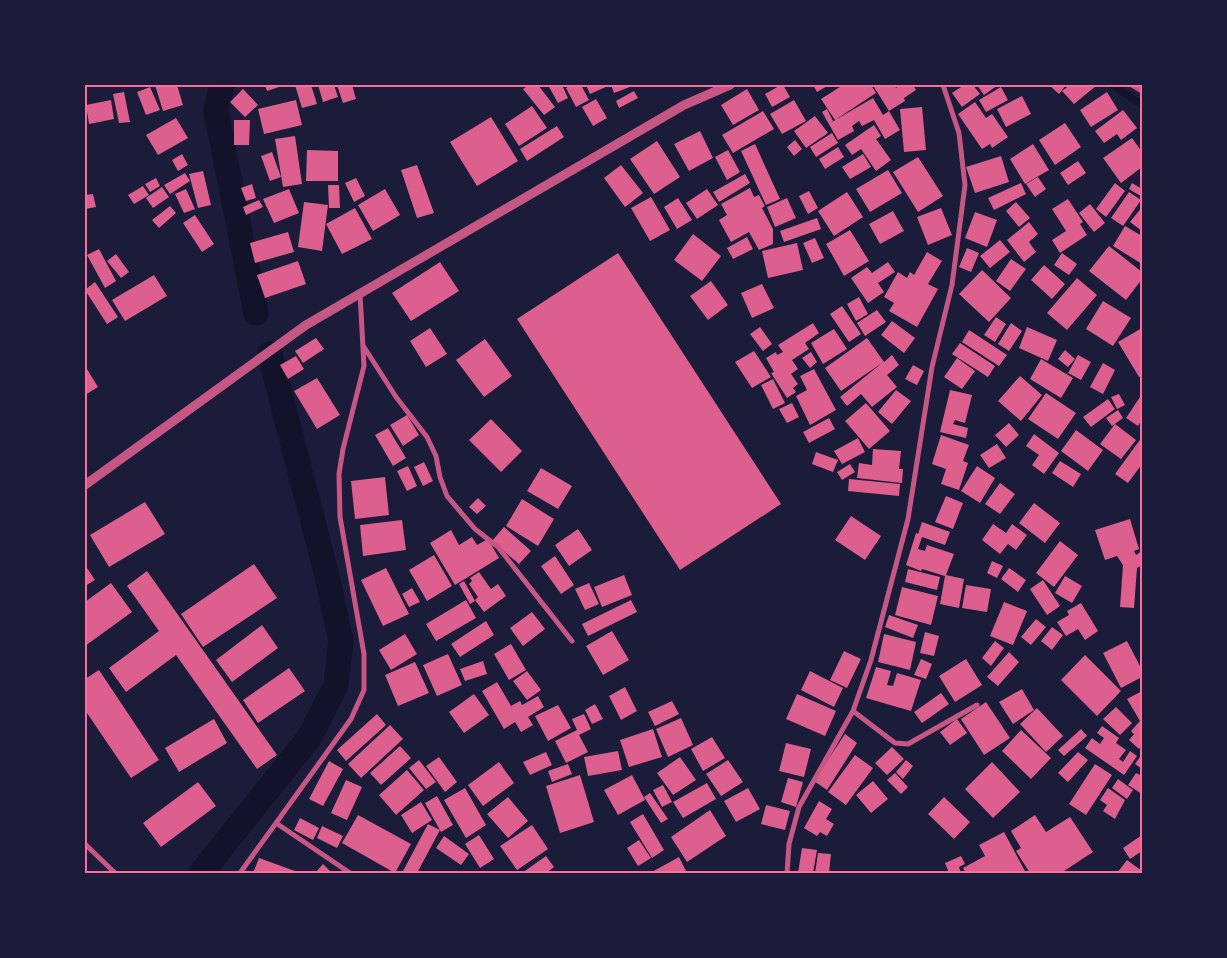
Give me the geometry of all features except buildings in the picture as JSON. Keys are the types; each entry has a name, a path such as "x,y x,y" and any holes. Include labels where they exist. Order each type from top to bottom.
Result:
{"street":[{"path":"85,485 306,324 684,105 730,85"},
{"path":"787,873 789,844 799,807 853,711 871,660 908,519 932,367 952,285 965,185 959,134 943,85"},
{"path":"1132,85 1142,91"},
{"path":"240,873 351,719 364,690 364,654 340,517 339,474 343,449 364,366 360,293"},
{"path":"363,345 396,397 427,437 436,456 447,496 475,529 498,547 572,641"},
{"path":"853,711 895,743 908,744 977,705"},
{"path":"276,823 350,873"},
{"path":"85,844 114,873"}],"waterway":[{"path":"222,85 216,111 256,313"},
{"path":"1113,85 1142,105"},
{"path":"201,873 309,738 336,685 341,640 328,581 270,354"}]}
